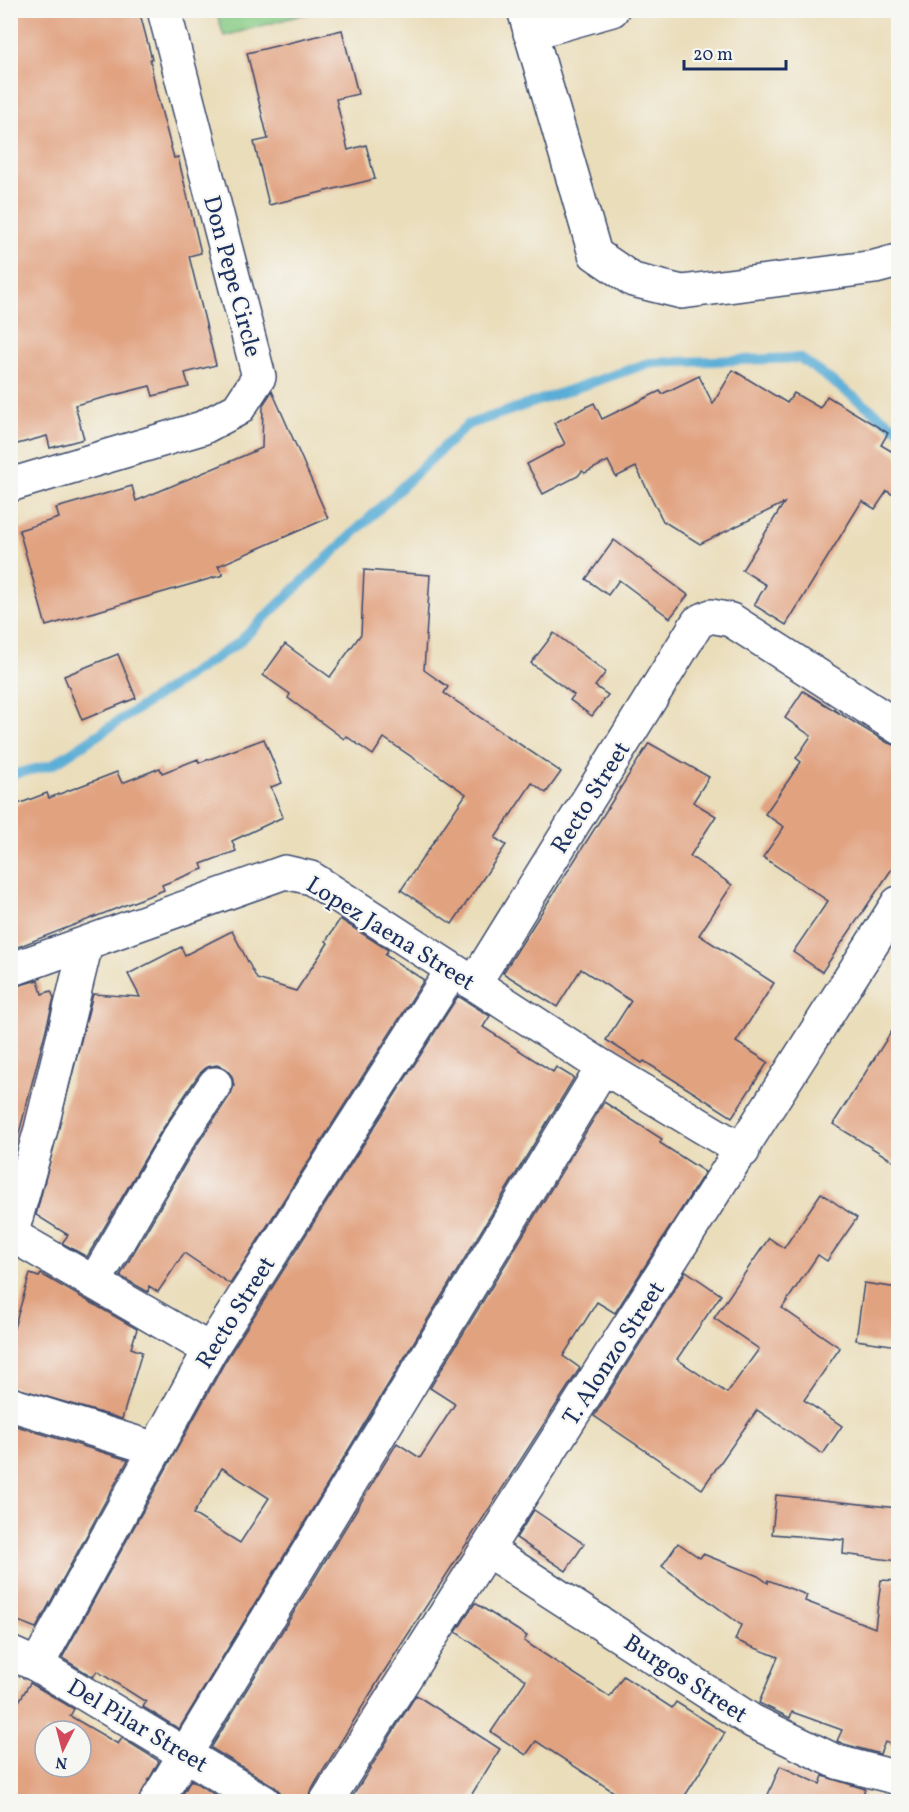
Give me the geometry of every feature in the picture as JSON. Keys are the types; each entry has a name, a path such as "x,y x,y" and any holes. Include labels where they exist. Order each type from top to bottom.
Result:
{"street":[{"name":"Don Pepe Circle","path":"10,485 202,428 238,409 259,377 164,10"},
{"path":"612,10 527,22 595,254 633,280 682,292 891,272"},
{"name":"Recto Street","path":"24,1659 156,1449 210,1350 463,977 698,622 711,616 731,620 898,727"},
{"name":"Lopez Jaena Street","path":"10,970 285,872 311,878 603,1067 743,1150"},
{"name":"T. Alonzo Street","path":"326,1802 743,1150 898,903"},
{"path":"86,944 11,1237 95,1281 210,1350"},
{"path":"156,1802 603,1067"},
{"path":"95,1281 176,1142 215,1084"},
{"path":"10,1404 156,1449"},
{"name":"Burgos Street","path":"487,1550 752,1722 837,1762 898,1778"},
{"name":"Del Pilar Street","path":"24,1659 187,1753 264,1802"}],"green space":[{"path":"316,10 224,36 216,11"}],"building":[{"path":"10,10 139,10 152,59 150,59 156,91 174,158 178,157 201,253 189,256 216,365 185,373 189,387 153,396 150,386 75,405 84,439 50,448 47,436 10,446"},
{"path":"342,30 358,94 336,99 348,150 366,145 375,179 269,205 254,142 268,139 247,53"},
{"path":"733,370 787,403 794,393 820,408 827,396 888,433 881,445 898,455 898,498 887,491 875,509 862,501 786,625 754,605 766,585 742,570 784,503 700,544 663,521 636,467 616,477 608,461 585,473 582,471 578,476 543,494 527,464 565,444 554,423 594,403 602,419 660,391 662,394 699,376 713,404"},
{"path":"272,391 328,518 218,566 223,575 46,626 19,530 59,518 56,508 132,486 136,501 262,448 263,405"},
{"path":"614,540 688,595 670,618 619,580 608,595 586,579"},
{"path":"364,570 430,575 424,670 448,687 444,693 561,772 546,793 532,783 495,838 506,845 452,924 401,890 466,794 384,738 373,755 346,736 344,739 288,698 290,694 263,675 285,644 330,677 361,634"},
{"path":"554,633 606,672 595,686 608,695 592,716 570,700 574,695 531,663"},
{"path":"118,654 136,698 82,720 64,676"},
{"path":"803,691 888,743 898,746 898,860 822,972 793,952 828,901 763,857 784,827 765,814 801,762 796,758 811,736 785,718"},
{"path":"264,739 282,783 271,787 283,817 232,841 236,851 201,864 203,869 162,885 164,890 10,950 10,807 47,793 49,798 117,772 122,783 160,768 162,773 198,759 199,763"},
{"path":"649,743 709,777 693,802 716,816 690,856 732,885 699,935 774,983 736,1042 768,1062 732,1117 644,1061 642,1063 606,1040 631,1001 581,969 557,1007 503,973"},
{"path":"340,919 388,950 385,955 424,980 230,1284 184,1253 158,1292 149,1286 148,1292 120,1276 192,1152 231,1094 234,1086 232,1076 226,1069 217,1065 207,1067 199,1074 160,1133 87,1257 62,1243 68,1235 36,1215 93,994 140,997 128,974 181,947 185,955 232,931 257,979 296,991 328,943 326,941"},
{"path":"38,980 42,994 51,991 54,998 10,1168 10,988"},
{"path":"458,996 490,1016 483,1027 553,1072 556,1067 574,1078 179,1729 143,1707 146,1702 97,1671 93,1677 62,1658 226,1360","holes":["222,1468 269,1498 240,1543 193,1514"]},
{"path":"898,1021 898,1164 833,1124"},
{"path":"604,1102 662,1139 660,1143 705,1172 615,1313 597,1302 563,1356 580,1368 383,1673 310,1792 307,1802 283,1802 280,1792 274,1786 211,1748 397,1443 420,1458 455,1404 430,1388"},
{"path":"821,1193 857,1218 827,1261 818,1255 782,1308 840,1348 804,1400 842,1426 823,1454 757,1410 702,1489 594,1416 686,1271 721,1295 677,1359 727,1393 759,1349 714,1318 769,1238 784,1248"},
{"path":"30,1274 39,1277 41,1274 137,1329 131,1348 142,1352 122,1419 10,1386 10,1341"},
{"path":"864,1283 898,1288 898,1346 856,1340"},
{"path":"10,1424 128,1460 36,1628 10,1618"},
{"path":"776,1495 898,1508 898,1561 843,1554 844,1540 772,1534"},
{"path":"534,1510 584,1544 566,1571 516,1538"},
{"path":"678,1543 700,1558 703,1554 758,1576 768,1583 768,1580 807,1595 805,1601 875,1628 881,1580 898,1581 898,1747 885,1742 880,1754 844,1744 837,1741 842,1730 792,1712 790,1718 759,1703 778,1657 735,1640 741,1625 662,1566"},
{"path":"475,1603 527,1636 524,1641 610,1697 623,1676 672,1708 676,1702 725,1733 681,1802 629,1802 536,1741 526,1755 491,1732 526,1680 456,1632"},
{"path":"30,1683 74,1709 70,1716 75,1719 33,1719 33,1779 93,1779 93,1729 118,1744 122,1738 159,1761 137,1802 10,1802 10,1716"},
{"path":"416,1695 500,1749 467,1802 349,1802"},
{"path":"780,1766 820,1784 823,1776 865,1789 861,1802 765,1802"},
{"path":"191,1780 227,1802 178,1802"}],"waterway":[{"path":"10,775 52,765 238,643 467,425 649,363 800,358 898,429"}]}
